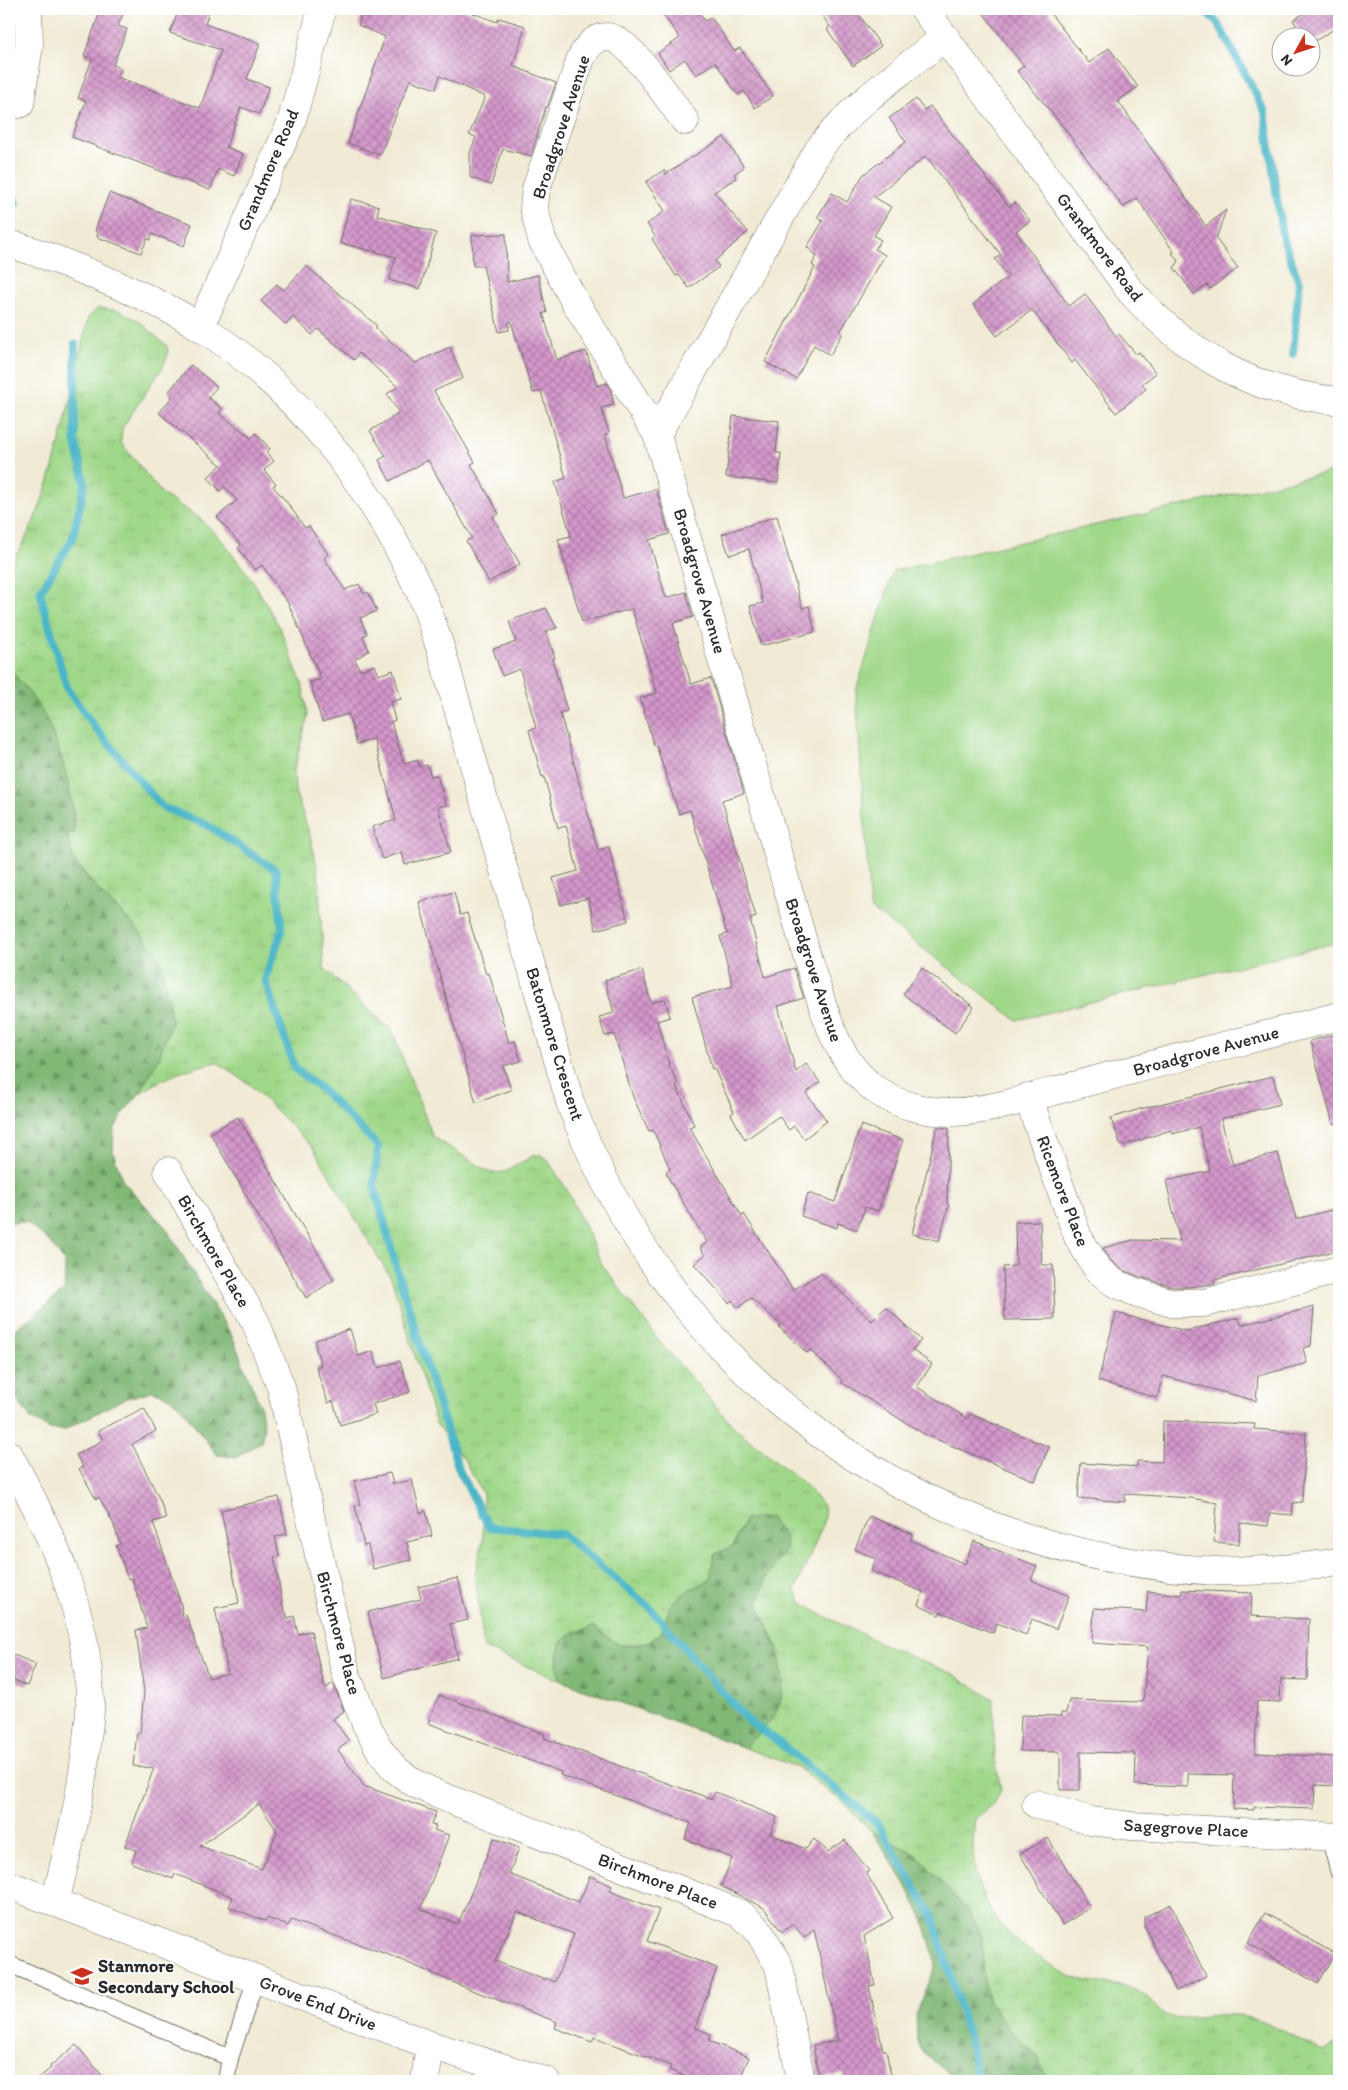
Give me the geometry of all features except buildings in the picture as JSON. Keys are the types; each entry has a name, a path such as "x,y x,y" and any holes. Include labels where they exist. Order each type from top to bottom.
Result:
{"street":[{"path":"20,104 29,45 28,9"},
{"name":"Grandmore Road","path":"200,327 291,123 322,9"},
{"name":"Grandmore Road","path":"924,9 1131,292 1158,322 1200,353 1245,378 1306,398 1339,401"},
{"name":"Broadgrove Avenue","path":"686,121 630,51 617,39 606,37 597,40 587,47 580,58 536,189 534,208 542,240 575,302 657,434 810,966 834,1036 844,1058 860,1076 878,1091 908,1106 930,1111 953,1112 975,1110 1028,1097 1339,1016"},
{"path":"657,434 819,149 852,111 945,37"},
{"name":"Batonmore Crescent","path":"9,244 74,266 125,288 200,327 265,378 301,410 337,452 374,506 421,594 442,653 570,1102 586,1145 628,1224 657,1268 705,1329 749,1377 832,1443 891,1480 963,1514 1022,1537 1066,1549 1133,1561 1218,1571 1298,1568 1339,1562"},
{"name":"Ricemore Place","path":"1028,1097 1078,1237 1098,1270 1113,1282 1135,1292 1172,1303 1204,1303 1339,1270"},
{"name":"Birchmore Place","path":"168,1171 255,1321 281,1387 346,1674 366,1724 381,1752 395,1769 414,1783 439,1795 741,1914 758,1930 779,1966 801,2081"},
{"path":"9,1455 36,1505 65,1569 80,1621 86,1662 90,1702 86,1756 78,1808 55,1903"},
{"name":"Sagegrove Place","path":"1036,1804 1091,1821 1131,1826 1334,1836"},
{"name":"Grove End Drive","path":"9,1885 430,2045 546,2081"},
{"path":"425,2081 430,2045"}],"lane":[{"path":"1334,1836 1339,1873"},
{"path":"9,1964 230,2058"},
{"path":"226,2081 230,2058 256,1979"}],"green space":[{"path":"98,308 120,311 140,322 167,346 168,354 163,367 122,428 121,443 163,495 201,519 219,537 253,581 280,628 302,684 308,715 294,770 295,791 310,835 318,872 324,968 392,1031 433,1137 491,1173 505,1172 534,1155 541,1155 547,1159 567,1190 603,1266 664,1347 734,1427 803,1483 822,1504 825,1512 822,1527 795,1590 801,1602 820,1614 891,1648 955,1675 993,1699 995,1760 1001,1789 996,1801 975,1819 974,1863 978,1883 985,1901 1007,1932 1023,1946 1068,1975 1140,1992 1161,2012 1171,2017 1235,2015 1268,2024 1323,2051 1336,2044 1339,2047 1339,2081 1047,2081 1038,2057 1008,2028 989,2002 984,1981 982,1937 971,1915 916,1855 873,1833 846,1805 797,1767 745,1748 777,1710 780,1653 758,1604 766,1577 787,1548 745,1519 733,1546 714,1555 710,1580 690,1589 671,1604 661,1633 648,1643 620,1646 593,1627 573,1634 563,1641 558,1651 557,1664 561,1681 484,1648 475,1574 483,1541 483,1494 463,1458 436,1424 392,1280 313,1148 249,1084 217,1062 177,1074 158,1082 140,1093 159,1058 99,891 74,861 67,834 74,812 61,761 46,720 9,668 9,566 25,540 49,480 59,447 88,318"},
{"path":"1339,470 1339,942 1017,1020 870,908 856,691 893,571"},
{"path":"9,668 41,710 56,743 71,798 75,833 67,834 74,861 99,891 138,929 161,960 172,1021 159,1058 140,1093 122,1114 114,1130 113,1152 123,1181 166,1228 232,1336 261,1408 264,1428 261,1442 237,1457 217,1455 179,1405 165,1395 152,1391 124,1399 64,1430 50,1429 31,1419 9,1389 9,1334 64,1291 65,1263 48,1240 26,1222 9,1223"},
{"path":"769,1517 784,1535 787,1548 766,1577 758,1604 774,1642 782,1668 782,1695 775,1714 745,1748 561,1681 557,1658 560,1646 567,1637 593,1626 620,1646 648,1643 661,1633 671,1604 690,1589 710,1580 714,1555 733,1546 745,1519"},
{"path":"873,1833 916,1854 971,1915 982,1937 984,1981 989,2002 1008,2028 1038,2057 1047,2081 959,2081 925,2055 917,2042 916,2015 935,1967 933,1953 923,1919 905,1883"}],"waterway":[{"path":"1203,9 1219,25 1265,112 1282,235 1299,282 1293,354"},
{"path":"9,188 16,203"},
{"path":"75,344 75,439 85,484 72,540 40,592 67,689 97,730 162,807 207,825 276,870 282,930 265,980 295,1069 321,1089 378,1146 374,1185 398,1273 459,1470 489,1527 562,1534 649,1607 747,1720 781,1744 877,1823 933,1917 971,2045 977,2081"}],"place":[{"name":"Stanmore Secondary School","path":"82,1976"}]}
